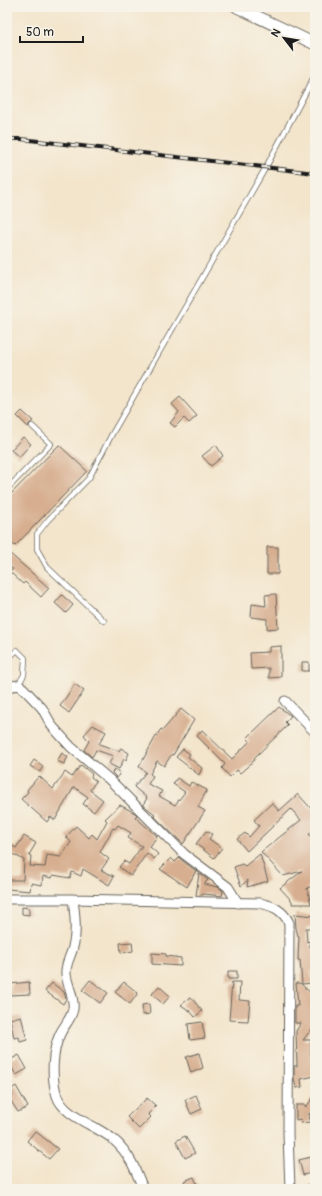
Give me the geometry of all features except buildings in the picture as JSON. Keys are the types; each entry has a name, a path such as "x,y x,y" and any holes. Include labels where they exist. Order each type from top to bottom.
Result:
{"street":[{"path":"237,7 315,44"},
{"path":"7,687 18,685 23,688 42,708 52,726 71,747 110,780 184,854 224,883 238,903"},
{"path":"285,701 315,732"},
{"path":"7,899 238,903 269,906 282,913 289,923 288,1133 290,1189"},
{"path":"73,899 76,917 73,947 67,965 66,974 73,1007 71,1016 60,1033 54,1059 53,1084 57,1098 64,1109 113,1138 122,1148 132,1161 143,1189"},
{"path":"310,1189 315,1187"}],"lane":[{"path":"104,621 79,596 47,568 37,549 37,534 48,520 89,478 112,434 266,167 315,75"},
{"path":"7,489 51,444 32,426"},
{"path":"7,660 17,650 25,658 24,675 18,685"}],"railway":[{"path":"7,139 21,139 315,173"}]}
